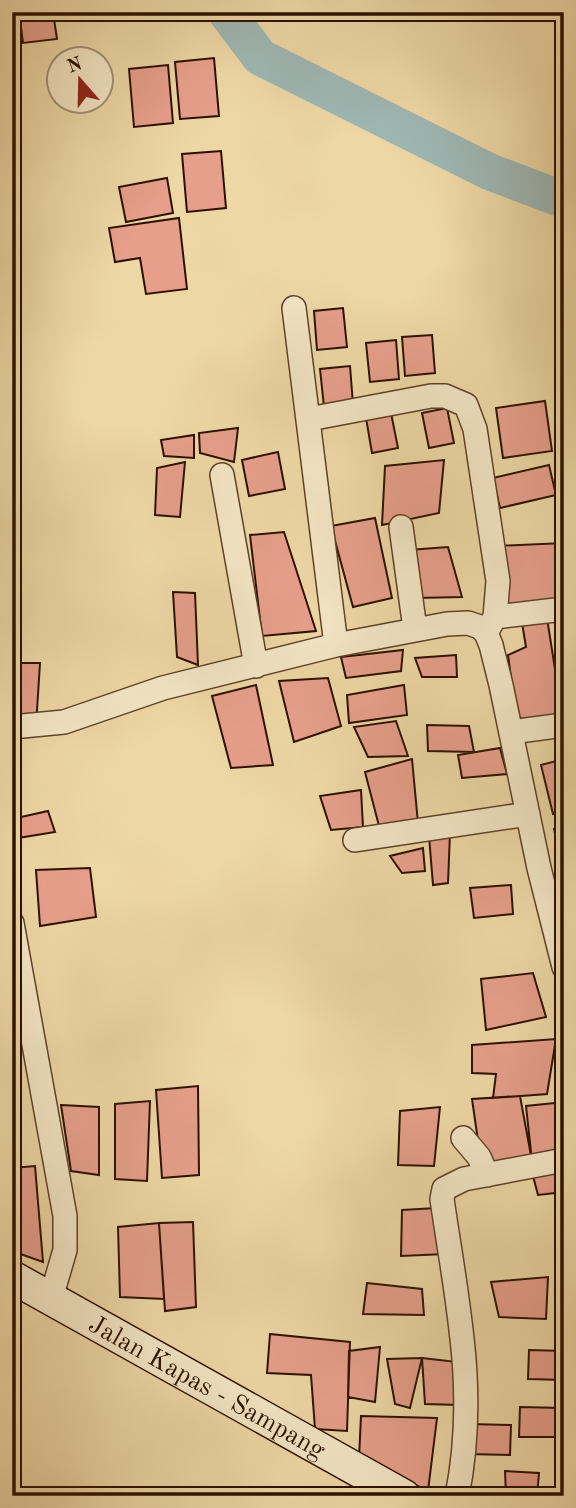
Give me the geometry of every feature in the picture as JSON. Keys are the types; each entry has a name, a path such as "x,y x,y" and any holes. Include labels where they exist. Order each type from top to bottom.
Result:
{"street":[{"path":"295,308 335,645"},
{"path":"309,419 431,396 445,396 466,405 475,429 498,581 491,625 528,814 564,967"},
{"path":"222,475 256,666"},
{"path":"401,527 415,629"},
{"path":"12,727 64,722 163,688 335,645 415,629 468,623 491,625 564,609"},
{"path":"511,732 564,725"},
{"path":"355,840 528,814"},
{"path":"12,923 65,1216 65,1250 51,1298"},
{"path":"463,1138 479,1157 487,1175"},
{"path":"457,1496 466,1440 468,1402 466,1363 442,1199 444,1189 450,1183 564,1160"},
{"name":"Jalan Kapas - Sampang","path":"12,1277 404,1496"}],"building":[{"path":"19,12 53,12 57,39 23,43"},
{"path":"214,58 219,116 180,119 175,62"},
{"path":"168,65 173,123 134,127 129,69"},
{"path":"221,151 226,208 187,212 182,154"},
{"path":"167,178 173,213 126,222 119,187"},
{"path":"179,218 187,289 146,294 140,258 115,262 109,228"},
{"path":"343,308 347,347 317,350 314,311"},
{"path":"432,335 435,373 405,376 402,337"},
{"path":"396,340 399,379 370,382 366,343"},
{"path":"350,366 353,404 324,407 320,369"},
{"path":"545,401 552,451 503,458 496,408"},
{"path":"447,408 454,443 429,448 422,413"},
{"path":"391,413 398,448 372,453 366,418"},
{"path":"238,428 234,462 200,453 199,433"},
{"path":"194,435 194,458 164,456 161,440"},
{"path":"278,452 285,489 249,496 242,460"},
{"path":"444,460 439,513 382,525 385,466"},
{"path":"185,462 180,517 155,515 157,468"},
{"path":"549,465 556,495 500,508 493,478"},
{"path":"375,518 392,598 353,607 331,526"},
{"path":"284,532 316,631 262,636 250,535"},
{"path":"564,543 564,606 503,606 494,546"},
{"path":"448,547 462,597 416,598 409,550"},
{"path":"173,592 195,593 198,665 177,657"},
{"path":"547,618 563,720 528,722 516,715 508,655 526,647 522,623"},
{"path":"403,650 401,671 346,678 341,657"},
{"path":"456,655 457,677 422,677 415,658"},
{"path":"12,663 40,663 36,726 12,720"},
{"path":"328,678 341,726 294,742 279,681"},
{"path":"256,685 273,765 231,768 212,696"},
{"path":"404,685 407,715 349,723 347,695"},
{"path":"396,721 408,756 368,757 354,727"},
{"path":"427,725 469,726 474,752 428,751"},
{"path":"500,748 507,774 462,778 458,755"},
{"path":"412,759 418,823 379,826 365,772"},
{"path":"564,759 564,812 553,814 541,765"},
{"path":"361,790 363,827 331,830 320,796"},
{"path":"48,811 55,832 12,839 12,819"},
{"path":"564,827 564,859 561,860 554,829"},
{"path":"450,833 448,883 433,885 429,836"},
{"path":"423,848 425,871 402,873 390,856"},
{"path":"90,868 96,917 40,926 36,870"},
{"path":"511,885 513,914 474,918 470,888"},
{"path":"533,973 546,1017 486,1030 481,979"},
{"path":"556,1039 547,1094 493,1098 496,1074 472,1073 472,1045"},
{"path":"198,1086 199,1175 162,1178 156,1090"},
{"path":"520,1096 532,1161 481,1162 472,1099"},
{"path":"150,1101 147,1181 115,1179 115,1104"},
{"path":"564,1102 564,1154 532,1161 526,1106"},
{"path":"61,1105 99,1107 99,1175 71,1171"},
{"path":"440,1107 434,1166 398,1165 400,1111"},
{"path":"35,1166 43,1262 12,1251 12,1168"},
{"path":"564,1171 564,1192 538,1195 533,1176"},
{"path":"436,1208 445,1254 401,1256 402,1210"},
{"path":"193,1222 196,1307 165,1311 159,1223"},
{"path":"159,1223 164,1299 120,1297 118,1227"},
{"path":"548,1277 546,1319 499,1317 491,1282"},
{"path":"367,1283 422,1289 424,1315 363,1314"},
{"path":"270,1334 350,1342 347,1431 315,1429 311,1375 267,1373"},
{"path":"380,1347 375,1402 348,1397 349,1351"},
{"path":"529,1350 564,1351 564,1380 528,1379"},
{"path":"422,1358 410,1408 395,1404 387,1359"},
{"path":"422,1358 466,1363 459,1405 425,1404"},
{"path":"520,1407 562,1408 561,1437 519,1437"},
{"path":"361,1416 437,1418 428,1491 359,1458"},
{"path":"469,1424 511,1425 510,1455 468,1454"},
{"path":"505,1471 539,1473 537,1496 506,1496"}],"waterway":[{"path":"226,12 260,57 490,172 564,200"}]}
